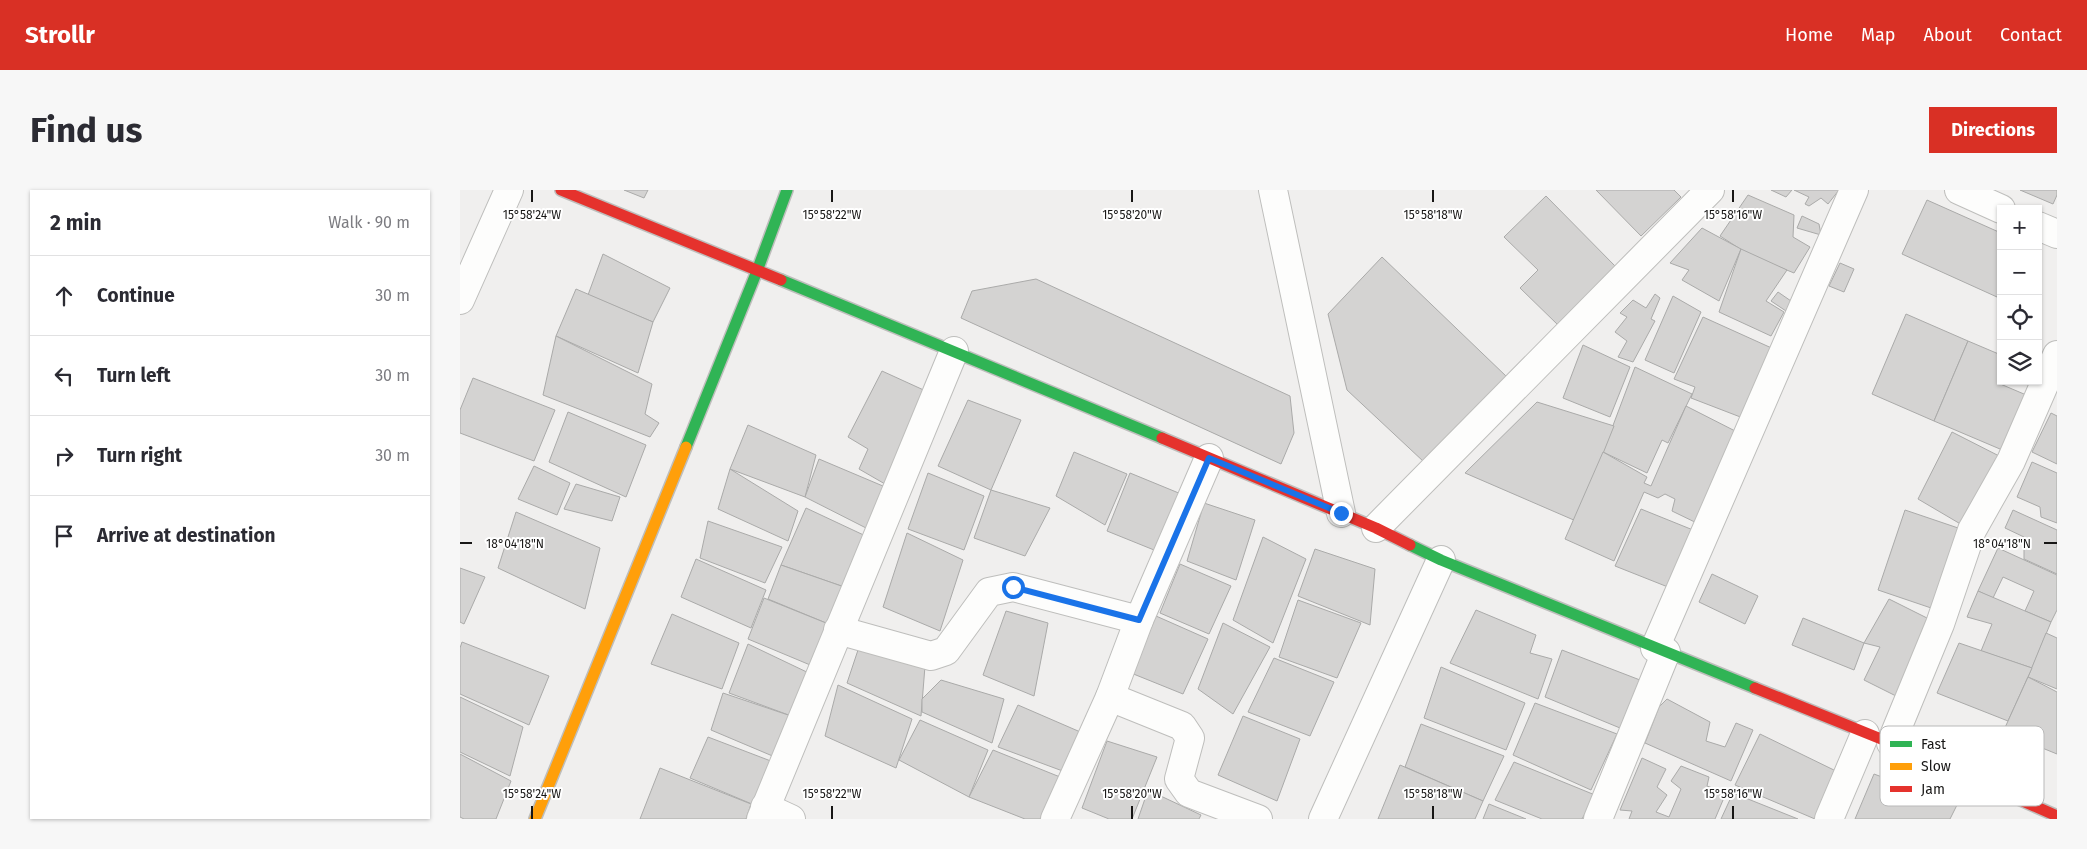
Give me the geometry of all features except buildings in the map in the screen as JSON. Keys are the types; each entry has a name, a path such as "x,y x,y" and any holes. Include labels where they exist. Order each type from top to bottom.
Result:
{"street":[{"path":"460,300 509,190"},
{"path":"561,190 954,350 1376,528 1441,560 1880,739"},
{"path":"535,819 757,271 787,190"},
{"path":"1273,190 1341,513"},
{"path":"1376,528 1710,190"},
{"path":"1598,819 1660,650 1854,190"},
{"path":"1959,190 1997,207"},
{"path":"2042,228 2057,234"},
{"path":"791,819 763,813 954,350"},
{"path":"1898,726 1940,624 1972,530 2011,461 2057,355"},
{"path":"1055,819 1110,697 1139,620 1209,458"},
{"path":"1323,819 1441,560"},
{"path":"838,630 931,656 946,651 989,592 1013,587 1139,620"},
{"path":"1110,697 1182,726 1190,738 1179,779 1189,793 1258,819"},
{"path":"1829,819 1865,734"},
{"path":"2034,806 2057,816"}],"traffic: fast":[{"path":"686,447 757,271 787,190"},
{"path":"781,280 1162,438"},
{"path":"1410,545 1441,560 1755,688"}],"traffic: slow":[{"path":"535,819 686,447"}],"traffic: jam":[{"path":"561,190 781,280"},
{"path":"1162,438 1376,528 1410,545"},
{"path":"1755,688 1880,739"},
{"path":"2034,806 2057,816"}],"route":[{"path":"1013,587 1139,620 1209,458 1341,513"}]}
